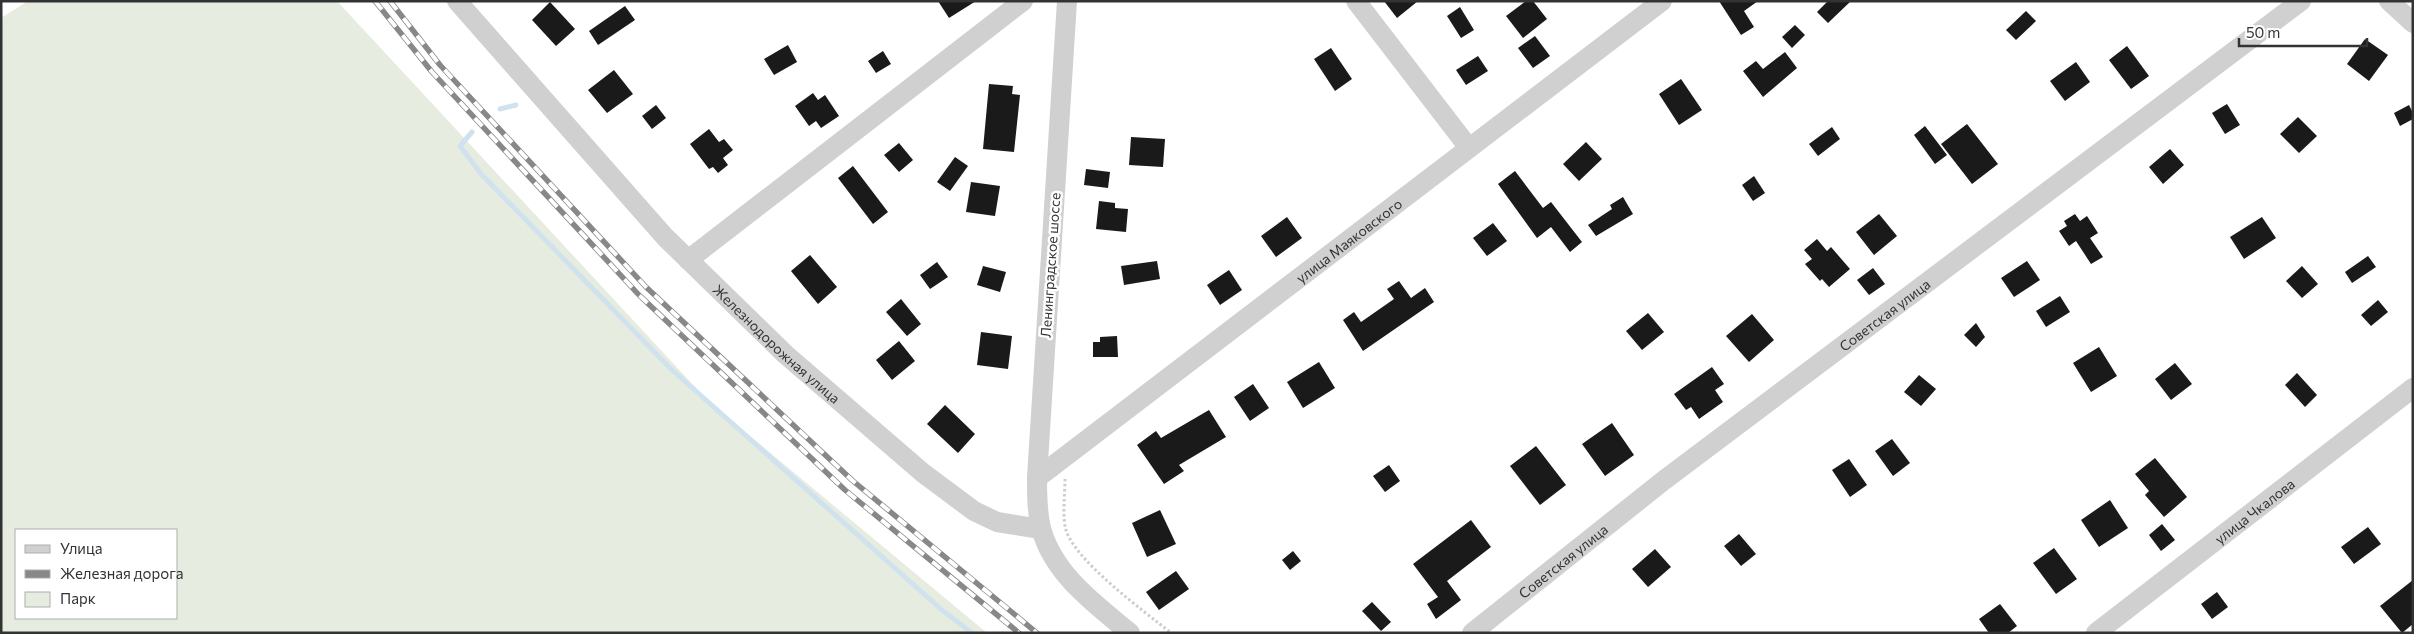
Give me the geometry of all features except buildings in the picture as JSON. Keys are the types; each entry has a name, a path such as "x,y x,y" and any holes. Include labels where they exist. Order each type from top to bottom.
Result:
{"street":[{"name":"Железнодорожная улица","path":"457,1 665,237 785,354 923,473 974,511 996,522 1041,529"},
{"path":"688,260 1023,1"},
{"name":"Ленинградское шоссе","path":"1041,529 1037,505 1037,478 1067,1"},
{"path":"1356,1 1469,148"},
{"name":"улица Маяковского","path":"1037,478 1662,1"},
{"name":"Советская улица","path":"1472,633 1663,481 2301,1"},
{"path":"2389,1 2413,23"},
{"name":"улица Чкалова","path":"2096,633 2413,388"},
{"path":"1041,529 1055,560 1083,594 1130,633"}],"path":[{"path":"1066,456 1066,530 1076,547 1098,574 1171,633"}],"green space":[{"path":"28,1 337,1 709,402 987,633 1,633 1,18"}],"waterway":[{"path":"500,109 516,105"},
{"path":"472,132 460,146 482,175 671,369 942,610 972,633"}],"railway":[{"path":"375,1 432,72 639,295 845,490 1019,633"},
{"path":"390,1 440,65 646,287 853,481 1037,633"}]}
